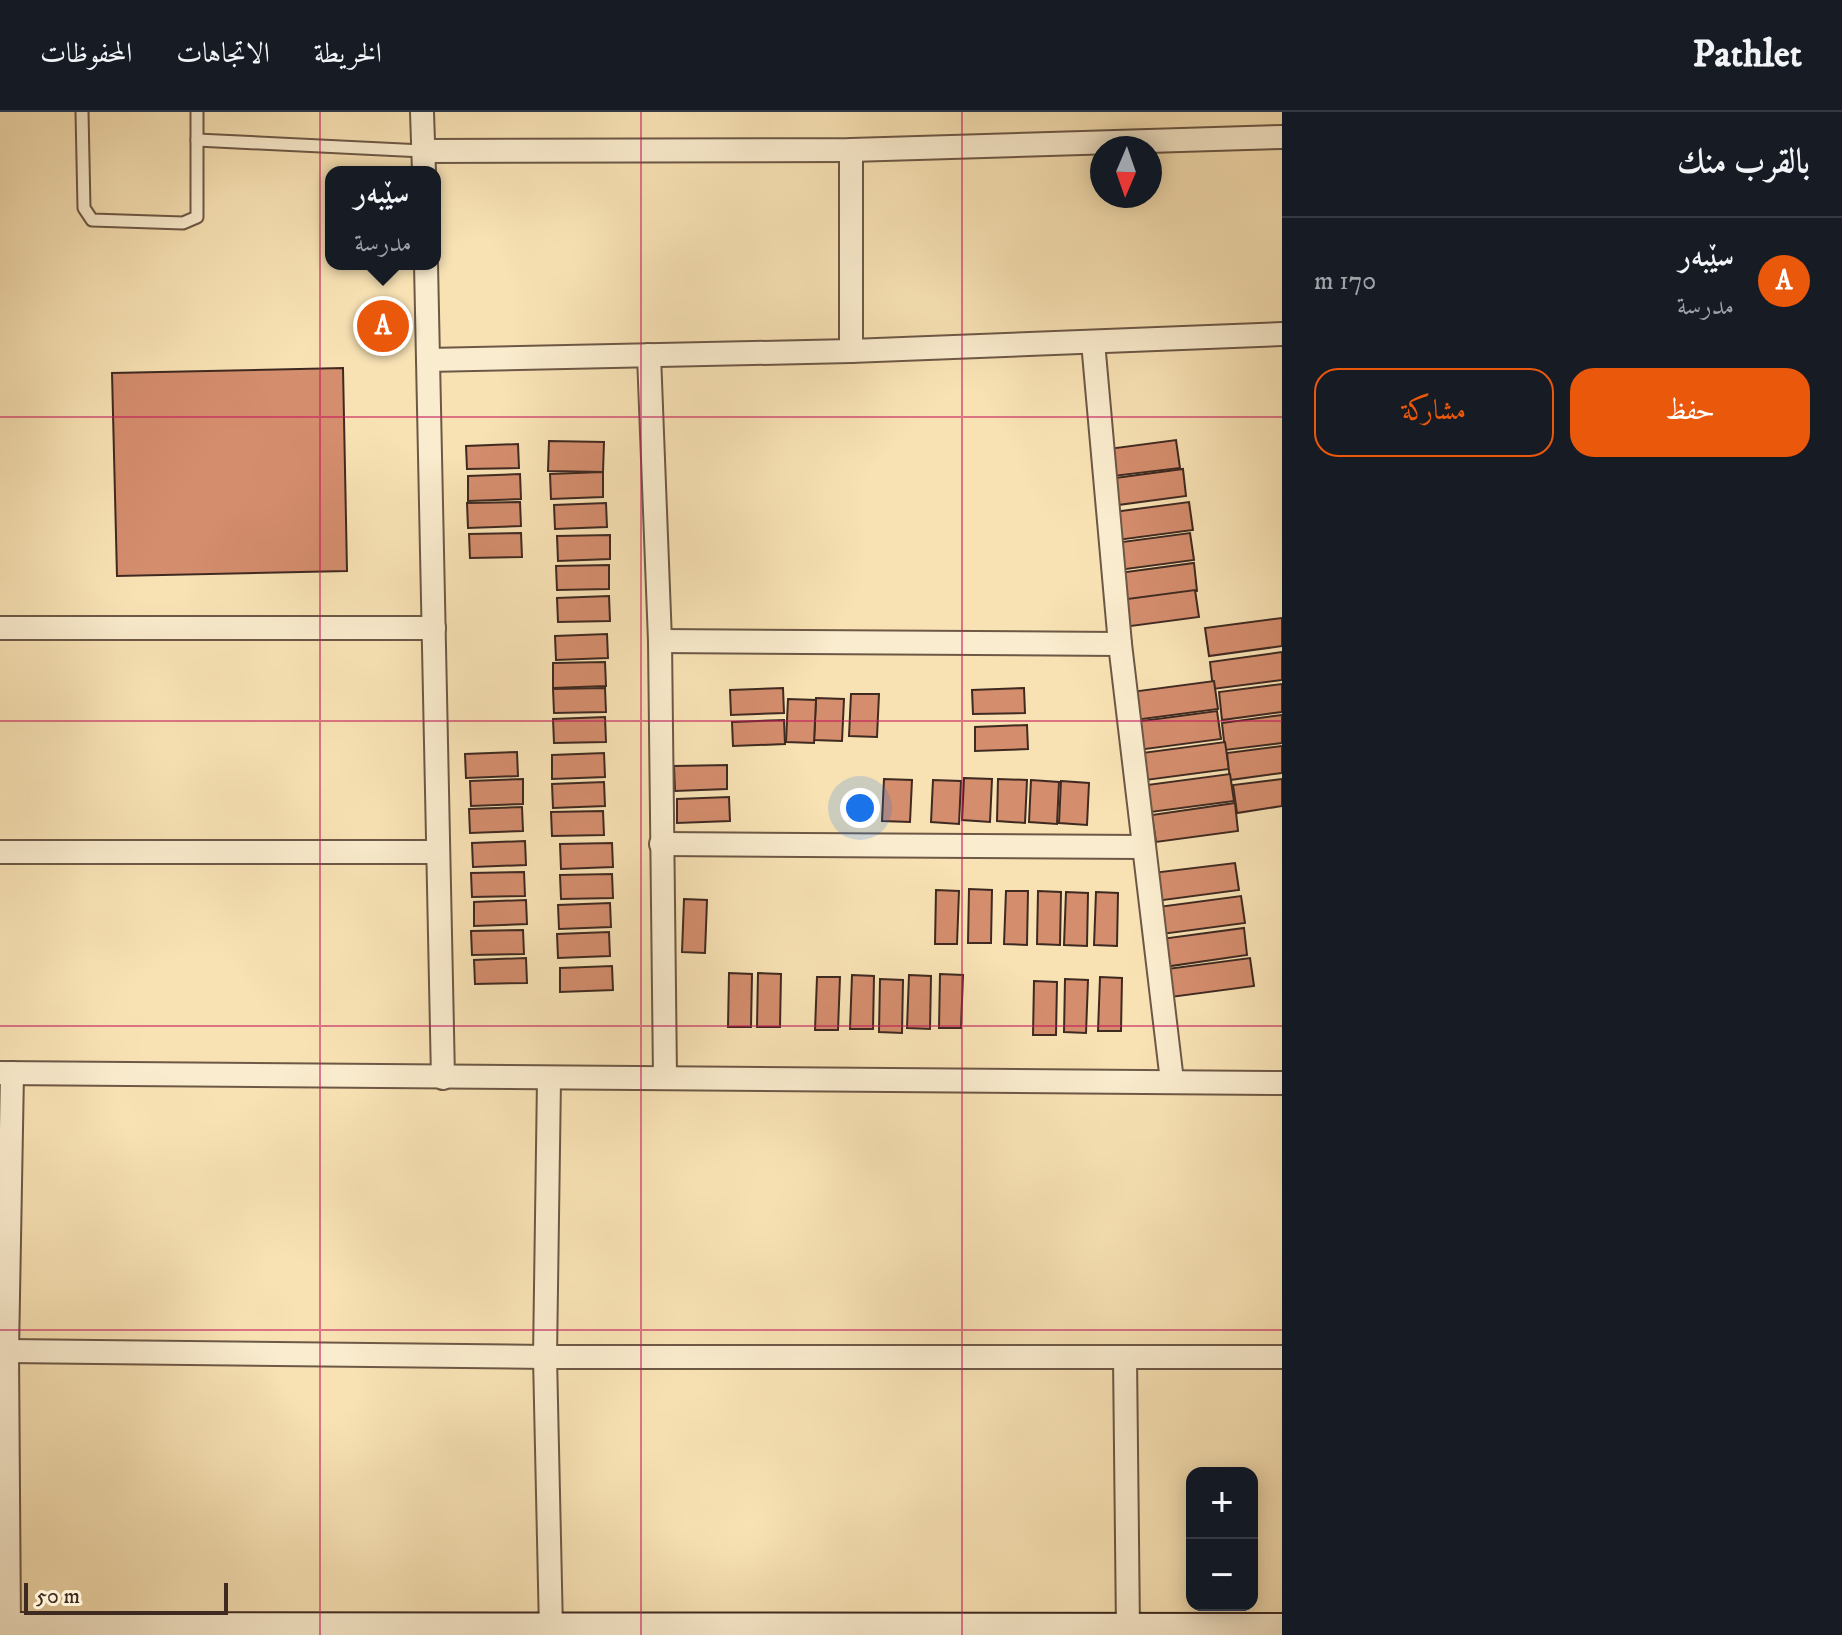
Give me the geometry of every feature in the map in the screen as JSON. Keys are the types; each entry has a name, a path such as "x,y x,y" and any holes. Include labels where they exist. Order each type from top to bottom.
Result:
{"street":[{"path":"422,112 423,162 1282,137"},
{"path":"851,150 851,351"},
{"path":"426,270 443,1078"},
{"path":"428,360 851,351 1282,334"},
{"path":"1093,342 1120,644 1172,1081"},
{"path":"649,355 660,641 665,1077"},
{"path":"0,628 434,628"},
{"path":"660,641 1120,644"},
{"path":"661,844 1143,847"},
{"path":"0,852 438,852"},
{"path":"1282,1083 6,1073 4,1629 259,1632 1282,1630"},
{"path":"549,1079 545,1357 551,1630"},
{"path":"7,1351 545,1357 1282,1357"},
{"path":"1125,1357 1128,1630"}],"lane":[{"path":"82,112 84,208 92,220 183,223 197,217 197,112"},
{"path":"197,140 423,162"}],"building":[{"path":"343,368 347,571 117,576 112,373"},
{"path":"1176,440 1180,468 1097,478 1093,451"},
{"path":"549,441 604,442 603,472 548,471"},
{"path":"518,444 519,468 467,469 466,446"},
{"path":"1183,469 1186,496 1103,507 1100,480"},
{"path":"603,472 603,497 551,499 550,474"},
{"path":"520,474 521,499 468,501 468,476"},
{"path":"520,502 521,526 468,528 467,503"},
{"path":"1189,502 1193,530 1110,541 1106,513"},
{"path":"606,503 607,527 555,529 554,505"},
{"path":"521,533 522,557 470,558 469,534"},
{"path":"1190,533 1194,560 1111,571 1107,544"},
{"path":"610,535 610,559 558,561 557,536"},
{"path":"1194,563 1197,591 1114,602 1111,574"},
{"path":"609,565 609,589 557,590 556,566"},
{"path":"1195,590 1199,617 1116,628 1112,601"},
{"path":"609,596 610,621 558,622 557,598"},
{"path":"1282,618 1282,646 1209,656 1205,628"},
{"path":"607,634 608,658 556,660 555,636"},
{"path":"1282,652 1282,680 1213,689 1210,662"},
{"path":"605,662 606,686 553,688 553,663"},
{"path":"1214,681 1218,709 1135,720 1131,692"},
{"path":"1282,684 1282,712 1222,720 1219,692"},
{"path":"605,688 606,712 554,713 553,689"},
{"path":"783,688 784,713 731,715 730,690"},
{"path":"1024,688 1025,713 973,714 972,690"},
{"path":"851,694 879,694 877,737 849,736"},
{"path":"816,698 844,699 842,741 814,740"},
{"path":"788,699 816,700 814,743 786,742"},
{"path":"1217,711 1221,739 1138,750 1134,722"},
{"path":"1282,715 1282,743 1225,750 1222,723"},
{"path":"605,717 606,742 554,743 553,719"},
{"path":"784,720 785,744 733,746 732,722"},
{"path":"1027,725 1028,749 975,751 975,727"},
{"path":"1225,742 1229,769 1146,780 1142,753"},
{"path":"1282,746 1282,773 1230,780 1227,753"},
{"path":"517,752 518,776 466,778 465,754"},
{"path":"604,753 605,777 552,779 552,755"},
{"path":"727,765 727,789 675,791 674,766"},
{"path":"1230,774 1234,801 1151,812 1147,785"},
{"path":"964,778 992,779 990,822 962,820"},
{"path":"523,779 523,804 471,806 470,781"},
{"path":"884,779 912,780 910,822 882,821"},
{"path":"998,779 1027,780 1025,823 997,821"},
{"path":"1282,779 1282,806 1237,813 1233,785"},
{"path":"933,780 961,781 959,824 931,822"},
{"path":"1031,780 1059,782 1057,824 1029,822"},
{"path":"1061,781 1089,783 1087,825 1059,823"},
{"path":"604,782 605,806 553,808 552,784"},
{"path":"729,797 730,821 677,823 677,799"},
{"path":"1235,803 1238,831 1156,842 1152,815"},
{"path":"522,807 523,831 470,833 469,809"},
{"path":"603,811 604,835 552,836 551,812"},
{"path":"525,841 526,865 473,867 472,843"},
{"path":"612,843 613,867 561,869 560,844"},
{"path":"1235,863 1239,890 1156,901 1152,873"},
{"path":"524,872 525,896 472,897 471,873"},
{"path":"612,874 613,898 561,899 560,875"},
{"path":"969,889 992,890 991,943 968,943"},
{"path":"936,890 959,891 957,944 935,944"},
{"path":"1006,891 1028,891 1027,945 1004,944"},
{"path":"1038,891 1061,892 1060,945 1037,944"},
{"path":"1066,892 1088,893 1087,946 1064,945"},
{"path":"1096,892 1118,893 1117,946 1094,945"},
{"path":"1241,896 1245,923 1162,934 1158,907"},
{"path":"684,899 707,900 705,953 682,952"},
{"path":"526,900 527,924 474,926 474,902"},
{"path":"610,903 611,927 559,929 558,905"},
{"path":"1244,928 1247,955 1164,967 1161,939"},
{"path":"523,930 524,954 472,955 471,931"},
{"path":"609,932 610,956 558,958 557,934"},
{"path":"526,958 527,983 475,984 474,960"},
{"path":"1250,958 1254,986 1171,997 1167,969"},
{"path":"612,966 613,990 560,992 560,968"},
{"path":"729,973 752,974 751,1027 728,1027"},
{"path":"758,973 781,974 780,1027 757,1027"},
{"path":"940,974 963,975 961,1028 939,1028"},
{"path":"852,975 874,976 873,1029 850,1029"},
{"path":"909,975 931,976 930,1029 907,1028"},
{"path":"817,977 840,977 838,1030 815,1030"},
{"path":"1100,977 1122,978 1121,1031 1098,1031"},
{"path":"880,979 903,980 902,1033 879,1032"},
{"path":"1065,979 1088,980 1086,1033 1064,1032"},
{"path":"1034,981 1057,982 1056,1035 1033,1035"}],"place":[{"name":"سێبەر","path":"383,326"}]}
